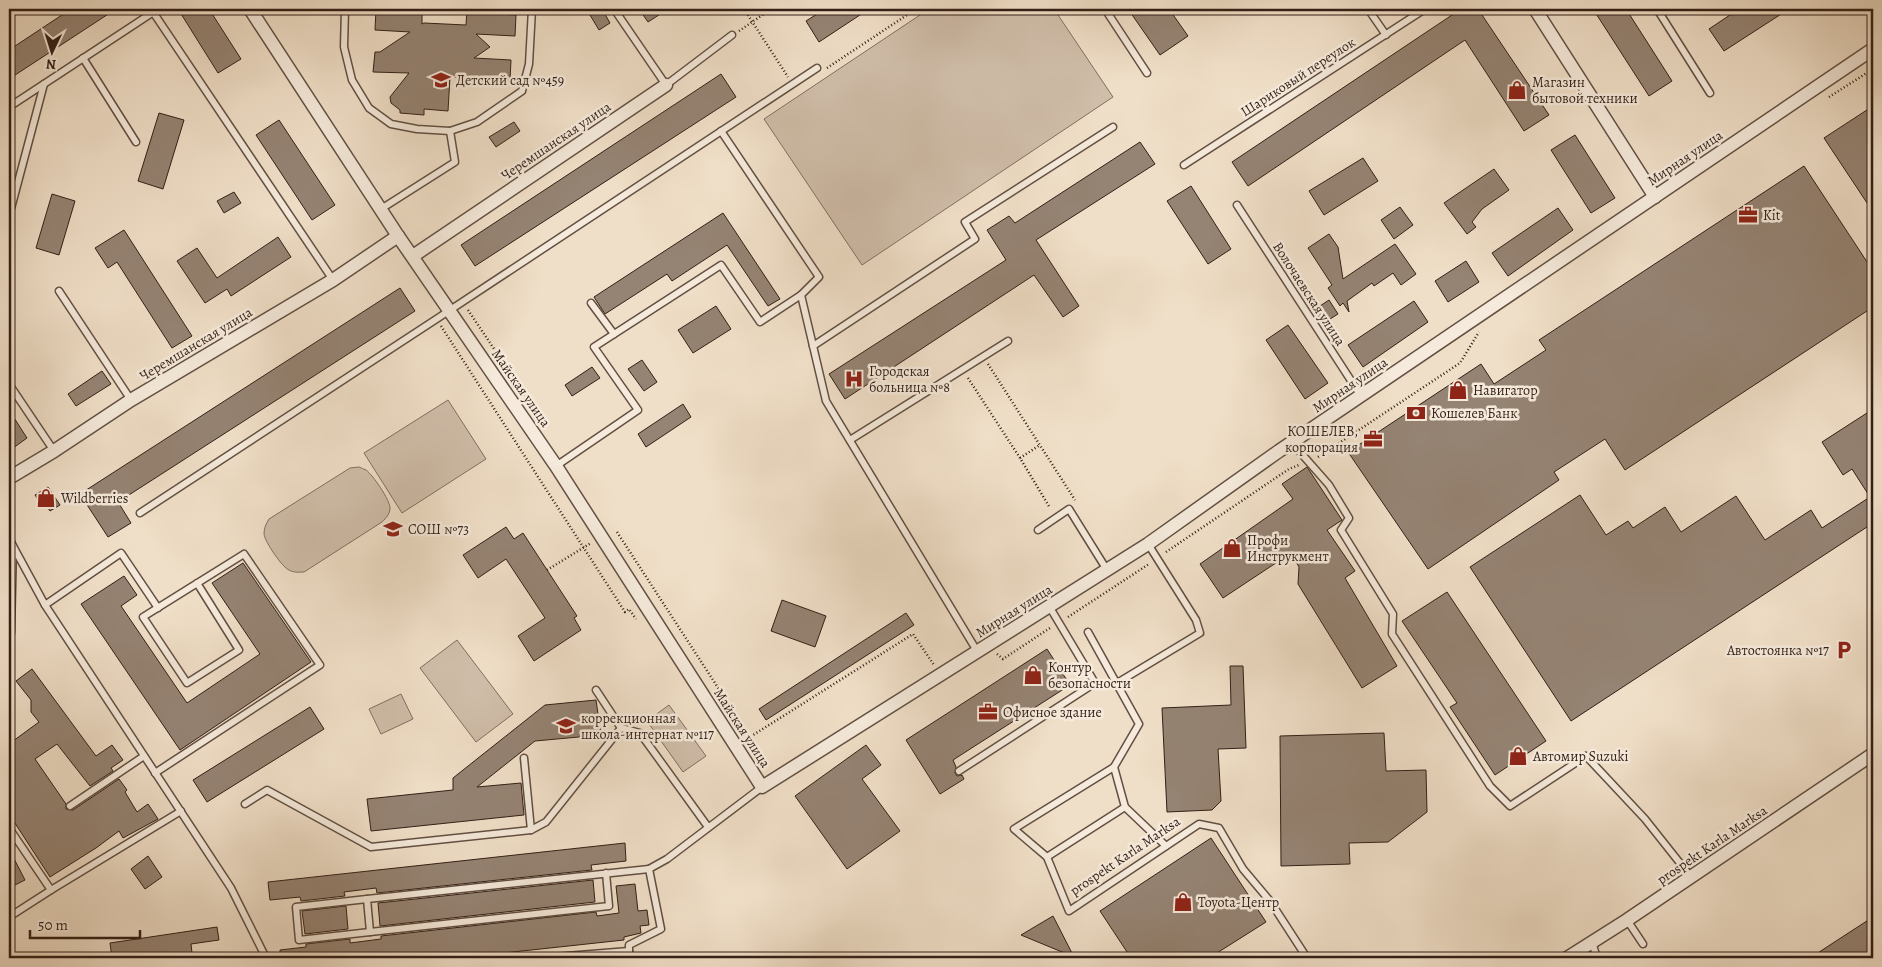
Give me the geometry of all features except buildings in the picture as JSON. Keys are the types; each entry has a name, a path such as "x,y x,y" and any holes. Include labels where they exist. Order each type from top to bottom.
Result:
{"street":[{"name":"Майская улица","path":"250,9 398,236 556,466 762,787"},
{"path":"1535,9 1655,197"},
{"name":"Мирная улица","path":"762,787 1148,544 1292,443 1873,49"},
{"name":"Черемшанская улица","path":"413,256 666,85"},
{"name":"Черемшанская улица","path":"9,478 131,400 333,280 398,236"},
{"name":"prospekt Karla Marksa","path":"1567,958 1627,920 1873,754"}],"lane":[{"path":"345,9 344,47 352,80 370,108 391,124 417,129 450,131 477,122 522,91 529,64 532,9"},
{"path":"614,9 666,85 732,35"},
{"path":"1105,9 1147,72"},
{"path":"1368,9 1386,35"},
{"name":"Шариковый переулок","path":"1184,165 1425,9"},
{"path":"1657,9 1710,93"},
{"path":"9,107 156,10 333,280"},
{"path":"83,58 136,142"},
{"path":"140,513 817,68"},
{"path":"9,216 44,84"},
{"path":"813,346 975,239 965,222 1114,127"},
{"path":"381,210 455,162 450,131"},
{"path":"556,466 638,410 594,346 721,265 760,322 801,296 819,277 721,131"},
{"name":"Волочаевская улица","path":"1237,205 1361,396"},
{"path":"59,292 131,400"},
{"path":"801,296 826,401 977,651"},
{"path":"591,303 614,334"},
{"path":"850,440 1008,341"},
{"path":"9,384 54,451"},
{"path":"1292,443 1329,485 1350,518 1341,530 1393,614 1392,634 1490,786 1510,806 1586,756 1645,819 1691,877"},
{"path":"1038,530 1069,510 1107,570"},
{"path":"9,537 45,605 231,888 266,958"},
{"path":"1117,683 1200,633 1196,620 1148,544"},
{"path":"9,646 13,546"},
{"path":"45,605 121,554 158,608"},
{"path":"155,773 320,666 244,554 197,583 144,617 187,683 239,650 197,583"},
{"path":"959,772 1096,683 1049,606"},
{"path":"1088,632 1139,724 1114,767 1014,829 1047,856 1125,807"},
{"path":"596,690 620,728 640,733 708,828"},
{"path":"244,804 267,790 371,847 532,830 546,822 620,728"},
{"path":"70,806 144,756"},
{"path":"524,758 532,830"},
{"path":"1114,767 1125,807 1166,846"},
{"path":"606,873 609,906 300,940 296,907 367,900 606,873 649,869 667,859 762,787"},
{"path":"9,917 181,811"},
{"name":"prospekt Karla Marksa","path":"1047,856 1069,911 1199,824 1219,828 1243,869 1270,901 1307,958"},
{"path":"9,828 51,890"},
{"path":"630,958 629,945 661,929 649,869"},
{"path":"367,900 370,932"},
{"path":"1627,920 1643,944"},
{"path":"1592,942 1598,958"},
{"path":"541,958 629,951"}],"path":[{"path":"744,9 793,84"},
{"path":"732,35 771,9"},
{"path":"826,70 916,9"},
{"path":"466,308 527,397"},
{"path":"438,318 625,612 630,609 642,626"},
{"path":"984,357 1077,504 1069,510"},
{"path":"963,370 1057,518"},
{"path":"1020,458 1040,445"},
{"path":"547,570 614,529 750,737 913,634 940,675"}],"shaded area":[{"path":"929,9 1054,9 1113,97 862,265 764,119"},
{"path":"448,400 486,459 402,513 364,453"},
{"path":"359,467 366,470 377,482 389,504 388,516 382,522 304,572 293,572 286,568 274,554 265,538 264,530 269,519 350,468"},
{"path":"457,640 513,714 476,742 420,668"},
{"path":"401,694 413,719 381,734 369,709"},
{"path":"669,705 706,756 683,772 647,721"}],"place":[{"name":"Детский сад №459","path":"441,80"},
{"name":"Магазин бытовой техники","path":"1517,90"},
{"name":"Kit","path":"1748,215"},
{"name":"Городская больница №8","path":"854,379"},
{"name":"Навигатор","path":"1458,390"},
{"name":"Кошелев Банк","path":"1416,413"},
{"name":"КОШЕЛЕВ, корпорация","path":"1373,439"},
{"name":"Wildberries","path":"46,498"},
{"name":"СОШ №73","path":"393,529"},
{"name":"Профи Инструкмент","path":"1232,548"},
{"name":"Автостоянка №17","path":"1844,650"},
{"name":"Контур безопасности","path":"1033,675"},
{"name":"Офисное здание","path":"988,712"},
{"name":"коррекционная школа-интернат №117","path":"566,726"},
{"name":"Автомир Suzuki","path":"1518,756"},
{"name":"Toyota-Центр","path":"1183,902"}]}
